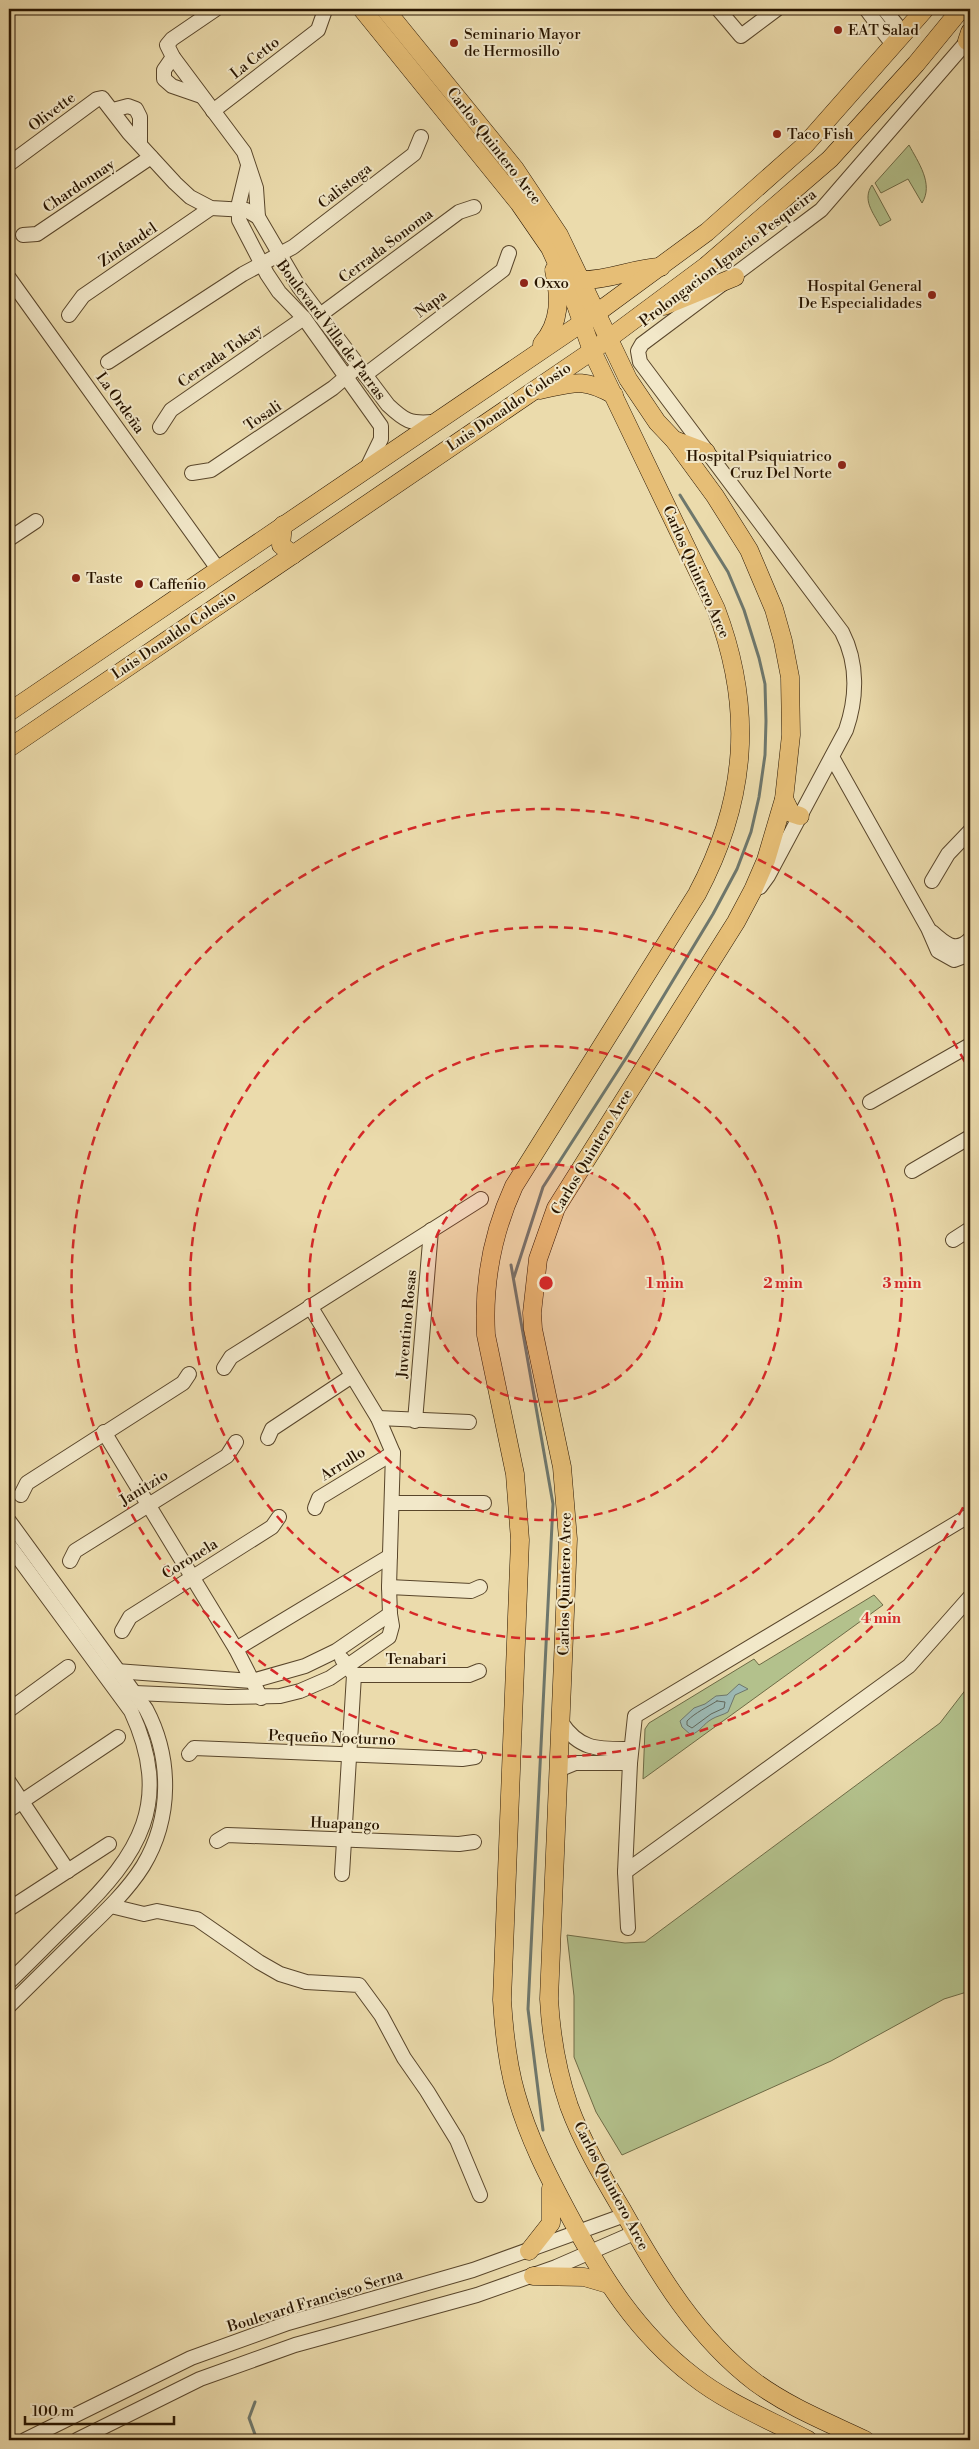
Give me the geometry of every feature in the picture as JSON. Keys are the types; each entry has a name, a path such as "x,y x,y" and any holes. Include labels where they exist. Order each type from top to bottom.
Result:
{"main road":[{"name":"Carlos Quintero Arce","path":"362,9 519,203 550,248 592,350 716,609 725,634 738,687 741,740 735,794 720,846 710,871 525,1167 497,1227 488,1270 486,1335 515,1474 520,1540 502,1969 504,2031 518,2100 530,2136 551,2182 589,2252 608,2284 638,2325 694,2377 715,2391 808,2440"},
{"name":"Carlos Quintero Arce","path":"385,9 525,183 559,235 598,312 608,339 642,400 674,440 728,516 749,550 762,579 784,641 790,677 791,735 784,799 766,860 738,918 565,1192 549,1224 538,1258 532,1294 533,1329 562,1467 568,1539 549,1970 551,2026 561,2080 569,2105 600,2172 634,2233 674,2296 704,2334 737,2367 761,2386 795,2407 865,2440"},
{"name":"Luis Donaldo Colosio","path":"9,712 662,267 733,211 805,145 926,9"},
{"name":"Luis Donaldo Colosio","path":"9,748 608,339 706,266 830,159 916,64 961,9"},
{"path":"411,41 423,84 442,86 451,91"},
{"path":"531,357 553,330 557,317 558,290 550,248"},
{"path":"582,280 613,278 636,269 662,267"},
{"path":"636,318 734,277"},
{"path":"532,391 580,382 599,387 614,395"},
{"path":"674,440 706,452"},
{"path":"283,525 281,545 293,555"},
{"path":"784,799 791,813 800,816"},
{"path":"529,2251 551,2223 551,2182"},
{"path":"533,2276 584,2277 608,2284"}],"street":[{"path":"201,96 167,83 163,75 172,57 167,46 169,42 216,9"},
{"path":"718,9 741,36 778,9"},
{"path":"866,9 899,40"},
{"path":"884,9 899,40"},
{"name":"La Cetto","path":"213,111 318,30 324,14"},
{"name":"Prolongacion Ignacio Pesqueira","path":"706,452 640,362 638,353 642,344 821,210 969,37"},
{"name":"Boulevard Villa de Parras","path":"172,57 240,146 256,188 258,217 280,255 357,373 381,426 382,439 366,470"},
{"name":"Olivette","path":"9,164 97,99 104,99 113,110"},
{"path":"140,144 140,117 136,109 128,106 113,110 150,157 190,197 211,208 246,210 258,217"},
{"name":"Calistoga","path":"108,362 262,264 280,255 414,154 421,137"},
{"name":"Chardonnay","path":"24,235 38,234 150,157"},
{"path":"238,209 248,166"},
{"name":"Zinfandel","path":"69,316 83,296 211,208"},
{"name":"Cerrada Sonoma","path":"320,315 459,212 474,208"},
{"name":"Boulevard Villa de Parras","path":"238,209 239,220 279,292 388,405 404,419 419,423 434,422"},
{"name":"Napa","path":"357,373 503,270 509,253"},
{"name":"La Ordeña","path":"9,278 218,569"},
{"name":"Cerrada Tokay","path":"160,427 171,410 304,318"},
{"name":"Tosali","path":"192,473 210,470 357,373"},
{"path":"706,452 769,532 846,640 854,670 854,701 846,730 768,876 738,918"},
{"path":"10,534 36,521"},
{"path":"832,756 928,928 938,951 945,957 954,960 970,954"},
{"path":"932,881 948,854 970,830"},
{"path":"928,928 950,946 965,944 970,938"},
{"path":"870,1102 970,1045"},
{"path":"912,1171 970,1137"},
{"path":"224,1368 230,1357 480,1199"},
{"name":"Juventino Rosas","path":"415,1421 431,1230"},
{"path":"953,1240 970,1230"},
{"path":"120,1694 261,1698 280,1696 300,1691 350,1670 389,1637 392,1626 389,1587 393,1453 378,1418 310,1306"},
{"path":"21,1496 27,1483 183,1383 189,1374"},
{"path":"268,1438 272,1429 352,1376"},
{"path":"378,1418 469,1422"},
{"path":"104,1432 236,1649 261,1698"},
{"name":"Janitzio","path":"70,1561 75,1550 227,1456 236,1442"},
{"name":"Arrullo","path":"315,1508 319,1498 393,1453"},
{"path":"392,1503 484,1503"},
{"path":"628,1928 625,1872 630,1756 633,1719 636,1714 970,1515"},
{"name":"Coronela","path":"122,1631 130,1617 272,1527 279,1517"},
{"path":"9,1521 136,1693 156,1727 167,1784 160,1827 143,1866 111,1906 9,2006"},
{"path":"9,1545 120,1694 142,1736 150,1768 146,1820 137,1843 123,1866 96,1897 9,1982"},
{"path":"236,1649 390,1556"},
{"path":"389,1587 471,1591 480,1587"},
{"path":"625,1872 909,1666 970,1597"},
{"path":"105,1675 120,1670 252,1681 305,1666 336,1651 390,1614"},
{"path":"336,1651 350,1670 349,1755 342,1874"},
{"path":"9,1710 68,1667"},
{"name":"Tenabari","path":"350,1670 469,1675 479,1671"},
{"path":"561,1722 576,1741 598,1755"},
{"path":"9,1810 118,1737"},
{"name":"Pequeño Nocturno","path":"189,1754 194,1748 462,1759 476,1757"},
{"path":"558,1770 598,1755 630,1756"},
{"path":"9,1782 68,1871"},
{"name":"Huapango","path":"217,1840 227,1835 459,1844 474,1842"},
{"path":"9,1909 109,1844"},
{"path":"111,1906 144,1914 157,1912 197,1919 259,1962 280,1974 306,1982 359,1985 381,2015 404,2058 428,2091 457,2140 480,2195"},
{"name":"Boulevard Francisco Serna","path":"25,2440 191,2358 288,2323 473,2270 579,2234 625,2216"},
{"path":"77,2440 200,2379 296,2345 477,2295 533,2276 634,2233"}],"green space":[{"path":"909,145 926,181 925,196 922,203 908,179 881,193 875,183"},
{"path":"872,185 891,220 880,226 868,201 869,190"},
{"path":"874,1595 883,1605 643,1779 645,1729 649,1723 754,1659 759,1665"},
{"path":"970,1684 970,1991 944,1999 831,2061 622,2155 596,2112 574,2057 574,1996 567,1935 625,1943 645,1942 940,1723"}],"water":[{"path":"739,1684 748,1689 735,1695 728,1712 712,1719 691,1735 682,1727 680,1721 694,1708 705,1704 716,1696 727,1695"}],"waterway":[{"path":"514,1277 543,1187 628,1055 713,914 737,869 751,832 759,797 765,755 766,721 765,684 759,658 744,610 728,572 680,495"},
{"path":"511,1265 553,1504 528,2009 543,2130"},
{"path":"255,2402 249,2418 257,2440"}],"place":[{"name":"EAT Salad","path":"838,30"},
{"name":"Seminario Mayor de Hermosillo","path":"454,43"},
{"name":"Taco Fish","path":"777,134"},
{"name":"Oxxo","path":"524,283"},
{"name":"Hospital General De Especialidades","path":"932,295"},
{"name":"Hospital Psiquiatrico Cruz Del Norte","path":"842,465"},
{"name":"Taste","path":"76,578"},
{"name":"Caffenio","path":"139,584"}]}
